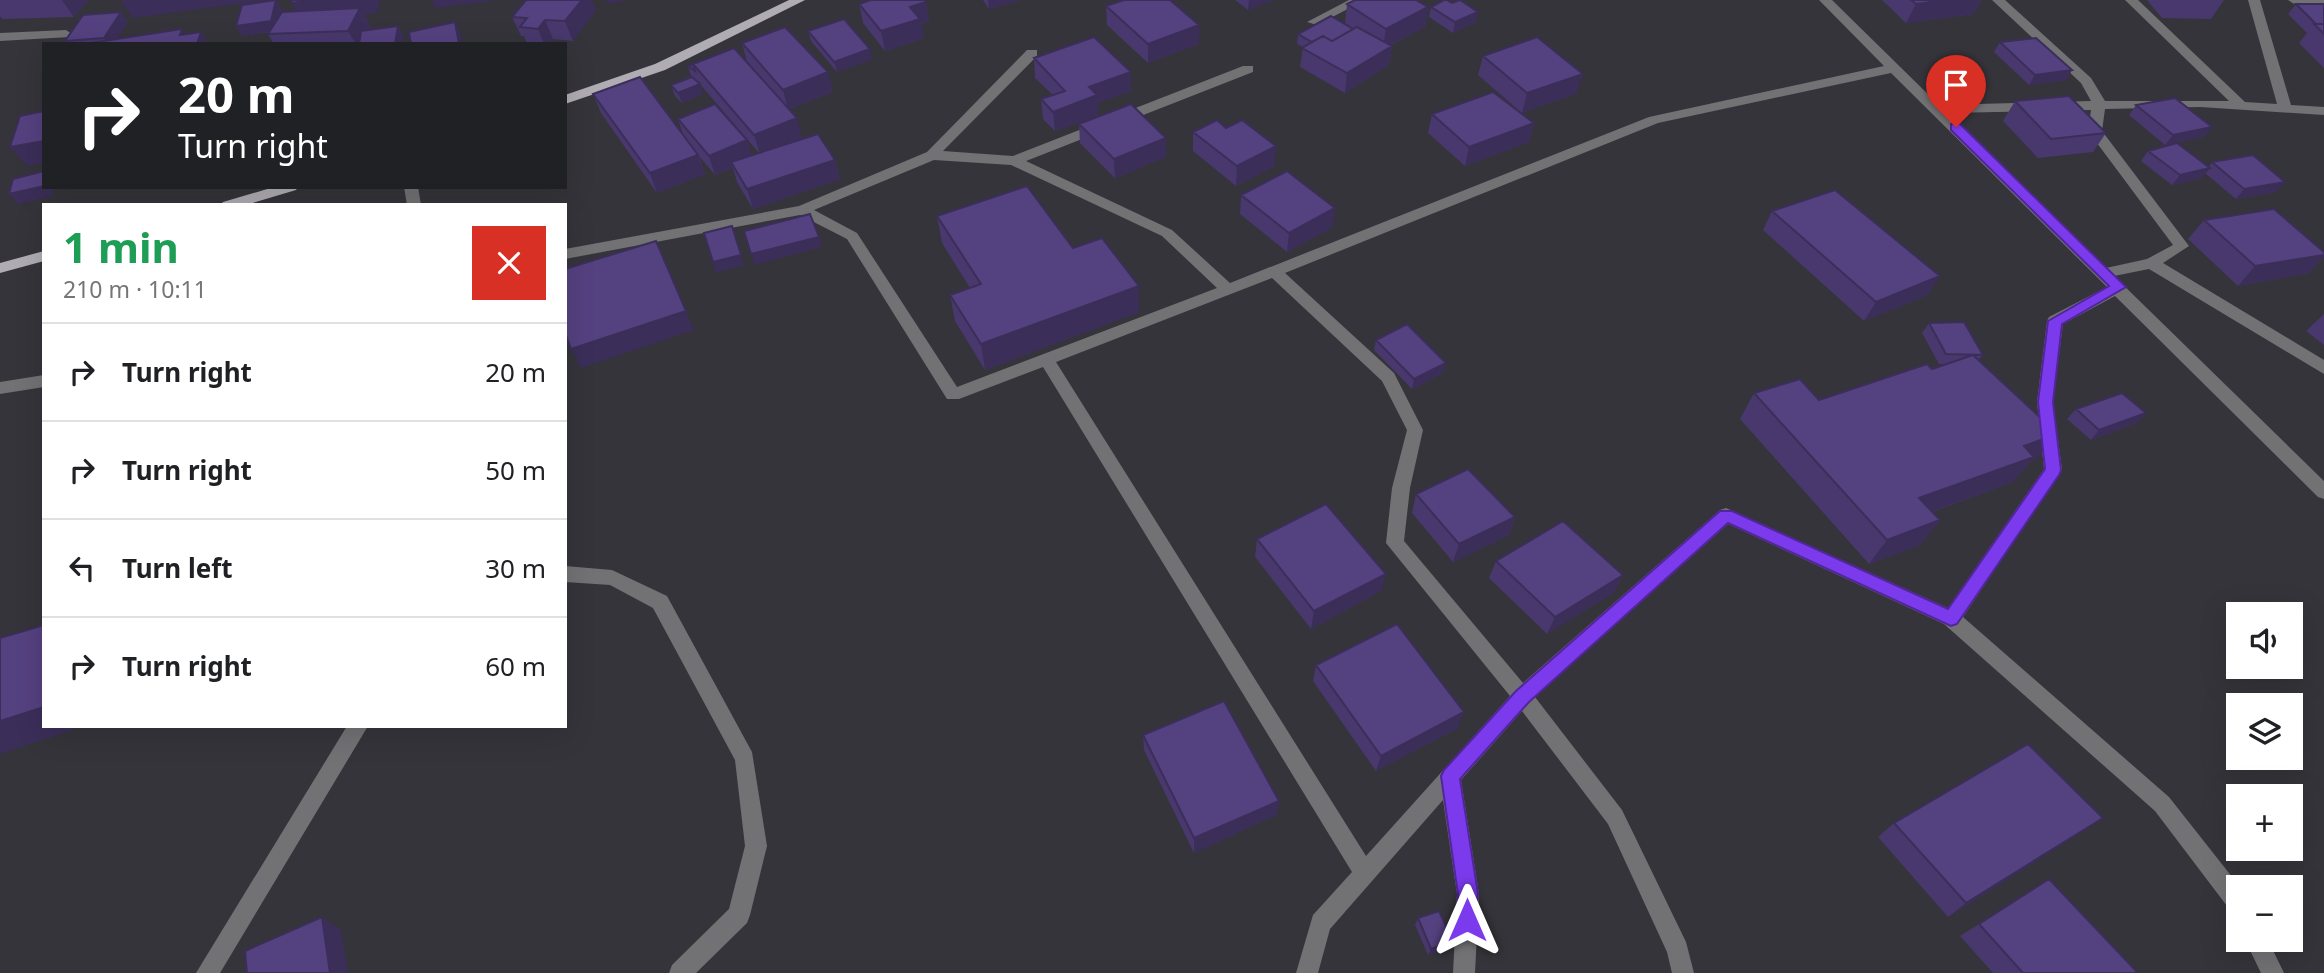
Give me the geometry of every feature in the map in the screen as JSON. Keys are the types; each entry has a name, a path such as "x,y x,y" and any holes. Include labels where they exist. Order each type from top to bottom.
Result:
{"main road":[{"path":"567,99 660,66 799,0"},
{"path":"235,203 284,189"},
{"path":"0,268 42,257"}],"street":[{"path":"1313,22 1359,0"},
{"path":"1825,0 2105,273 2324,492"},
{"path":"1998,0 2086,81 2099,103 2095,131 2182,246 2151,263 2105,273"},
{"path":"2132,0 2240,104"},
{"path":"2254,0 2284,108"},
{"path":"2294,0 2324,2"},
{"path":"0,37 66,34"},
{"path":"567,254 802,209 932,155 1032,53"},
{"path":"802,209 852,236 953,395 1274,272 1654,120 1848,76 1896,68"},
{"path":"1014,161 1248,69"},
{"path":"1937,109 2099,103 2240,104 2324,111"},
{"path":"932,155 1014,161 1167,233 1228,290"},
{"path":"2151,263 2324,368"},
{"path":"1274,272 1388,377 1415,430 1401,488 1395,543 1522,696 1615,817 1678,950 1684,973"},
{"path":"1951,618 2053,470 2045,402 2055,321 2119,287"},
{"path":"1046,359 1365,873"},
{"path":"0,388 42,381"},
{"path":"1307,973 1321,923 1522,696 1726,515 1951,618 2162,804 2226,887"},
{"path":"567,574 612,578 660,602 745,759 756,846 740,915 680,973"},
{"path":"207,973 357,728"},
{"path":"1450,776 1468,894 1464,973"},
{"path":"2262,952 2273,973"}],"building":[{"path":"276,0 271,21 236,26 242,5"},
{"path":"292,0 317,0 291,3"},
{"path":"526,0 582,0 565,21 545,20 538,29 520,27 527,18 512,17"},
{"path":"871,0 926,2 910,7 920,19 881,31 859,4"},
{"path":"1124,0 1170,0 1199,25 1148,44 1106,6"},
{"path":"1355,0 1416,0 1428,7 1386,29 1347,4"},
{"path":"1444,0 1452,3 1460,0 1478,12 1455,22 1431,7"},
{"path":"1911,0 1946,0 1916,4"},
{"path":"2296,4 2324,4 2324,24 2316,24"},
{"path":"360,8 348,31 268,34 282,12"},
{"path":"121,12 104,38 65,41 83,15"},
{"path":"1331,16 1353,29 1332,41 1323,36 1312,42 1298,34"},
{"path":"844,19 870,49 834,62 808,31"},
{"path":"455,22 459,42 411,42 409,32"},
{"path":"2314,24 2324,24 2324,34"},
{"path":"398,26 395,42 359,42 361,31"},
{"path":"785,27 828,72 783,90 742,43"},
{"path":"1357,27 1392,46 1347,73 1302,48 1323,36 1332,41"},
{"path":"182,29 180,35 201,32 198,42 97,42"},
{"path":"1094,37 1131,72 1089,87 1097,95 1053,112 1041,99 1065,91 1034,58"},
{"path":"1537,37 1583,74 1527,93 1483,56"},
{"path":"2036,38 2072,70 2035,75 2000,42"},
{"path":"734,48 797,118 754,135 693,64"},
{"path":"640,77 698,155 650,173 593,94"},
{"path":"692,77 700,84 678,93 671,85"},
{"path":"1493,92 1534,123 1469,147 1432,114"},
{"path":"2069,96 2106,133 2051,139 2015,101"},
{"path":"2175,98 2212,127 2173,135 2136,105"},
{"path":"715,104 747,140 709,156 678,119"},
{"path":"1131,104 1166,138 1114,159 1079,124"},
{"path":"42,111 42,141 10,147 20,116"},
{"path":"1217,120 1226,128 1242,120 1276,146 1237,166 1193,132"},
{"path":"818,134 835,160 747,189 731,162"},
{"path":"2177,143 2210,168 2180,175 2148,151"},
{"path":"2253,155 2285,182 2244,189 2212,162"},
{"path":"1287,171 1335,208 1289,233 1241,195"},
{"path":"42,172 42,186 9,194 13,179"},
{"path":"1027,186 1073,248 1102,238 1139,286 981,344 950,295 981,284 937,216"},
{"path":"1835,190 1940,276 1876,302 1772,211"},
{"path":"2274,209 2324,252 2324,255 2255,266 2204,220"},
{"path":"810,214 819,237 751,254 744,231"},
{"path":"732,226 741,255 713,262 704,233"},
{"path":"656,241 686,311 571,349 567,338 567,268"},
{"path":"1964,322 1983,355 1946,354 1929,323"},
{"path":"1407,324 1446,363 1414,379 1376,340"},
{"path":"1973,355 2058,434 2024,446 2034,457 1919,498 1940,520 1887,540 1754,393 1800,379 1819,400 1927,364 1932,369"},
{"path":"2122,393 2146,413 2099,430 2076,409"},
{"path":"1468,469 1515,517 1459,544 1416,494"},
{"path":"1326,504 1386,574 1314,611 1257,539"},
{"path":"1563,521 1623,575 1555,617 1496,561"},
{"path":"1397,624 1464,712 1381,756 1316,665"},
{"path":"42,626 42,708 0,721 0,638"},
{"path":"1224,701 1279,801 1194,838 1143,735"},
{"path":"2028,744 2103,818 1966,903 1894,823"},
{"path":"2049,879 2138,973 2023,973 1979,924"},
{"path":"1439,911 1453,941 1431,949 1418,918"},
{"path":"322,917 330,973 247,973 245,951"}],"route":[{"path":"1467,920 1468,894 1450,776 1522,696 1726,515 1951,618 2053,470 2045,402 2055,321 2119,287 1956,127"}]}
